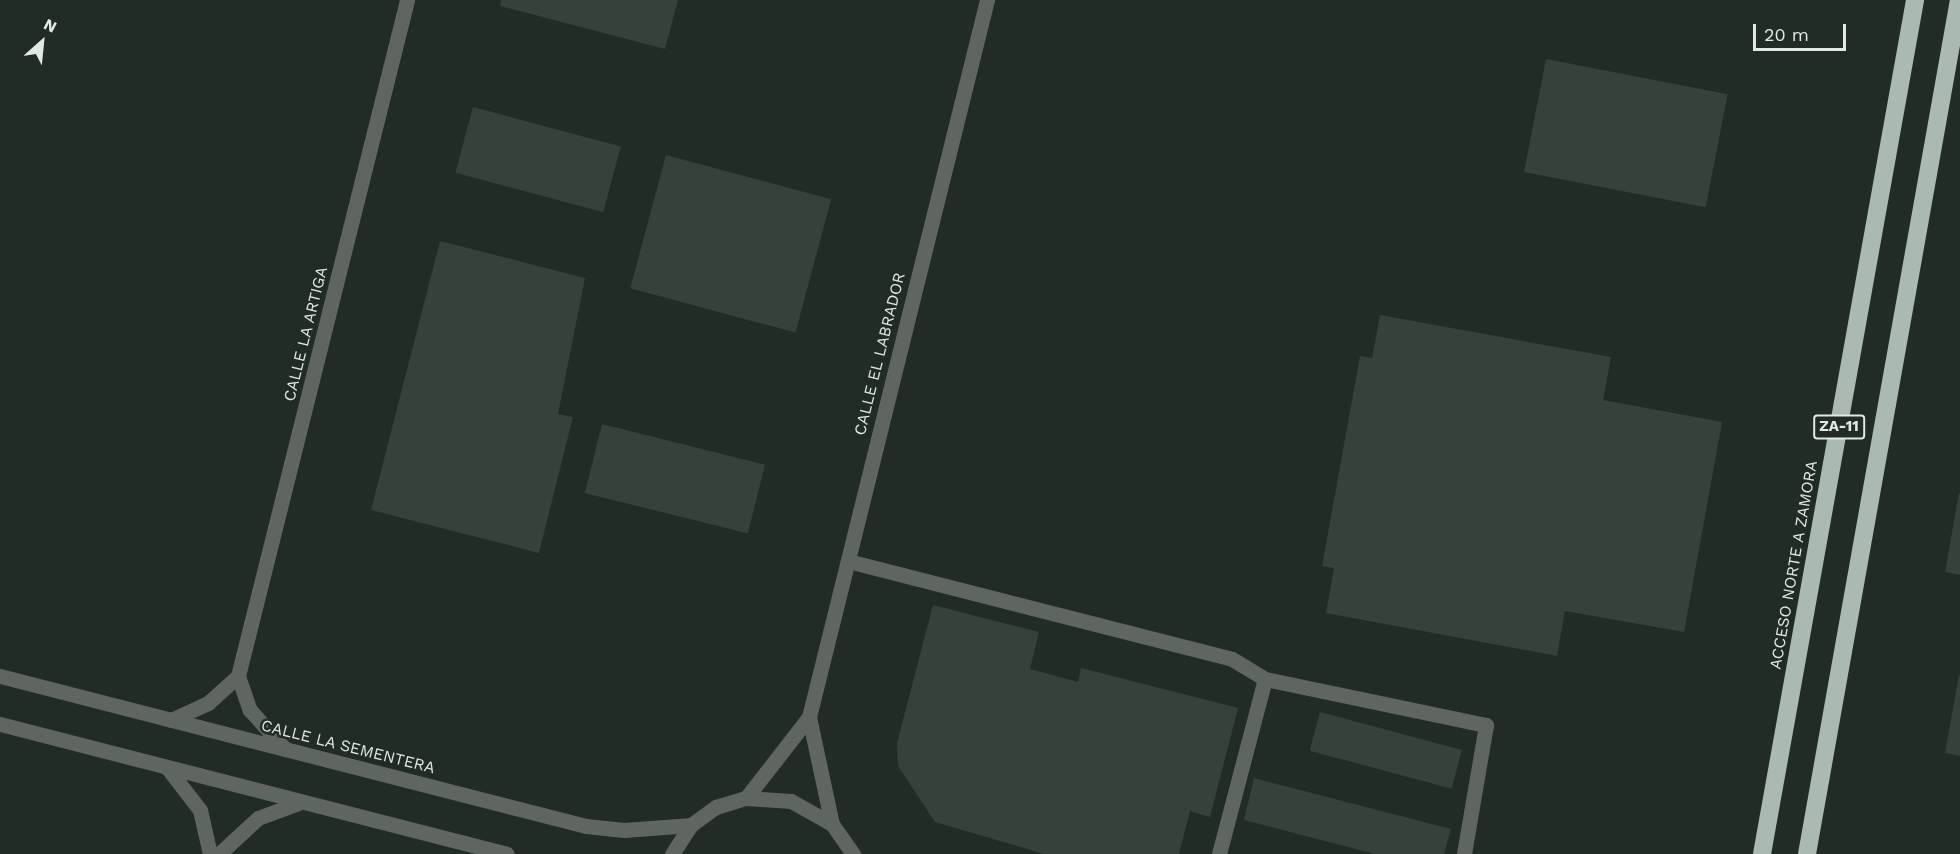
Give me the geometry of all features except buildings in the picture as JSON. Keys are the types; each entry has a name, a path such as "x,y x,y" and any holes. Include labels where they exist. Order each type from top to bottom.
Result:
{"highway":[{"name":"ACCESO NORTE A ZAMORA","path":"1762,854 1915,0"},
{"name":"ZA-11","path":"1807,854 1959,0"}],"street":[{"name":"CALLE LA ARTIGA","path":"238,676 407,0"},
{"name":"CALLE EL LABRADOR","path":"746,798 809,717 987,0"},
{"path":"848,561 1232,659 1265,679 1486,725 1464,854"},
{"name":"CALLE LA SEMENTERA","path":"0,676 586,826 624,830 691,825"},
{"path":"171,720 208,703 238,676 250,710 285,749"},
{"path":"1219,854 1265,679"},
{"name":"CALLE EL LABRADOR","path":"809,717 832,824"},
{"path":"0,724 507,854"},
{"path":"164,766 193,796 210,854"},
{"path":"672,854 691,825 716,807 746,798 791,801 832,824 853,854"},
{"path":"219,854 258,818 302,801"}]}
